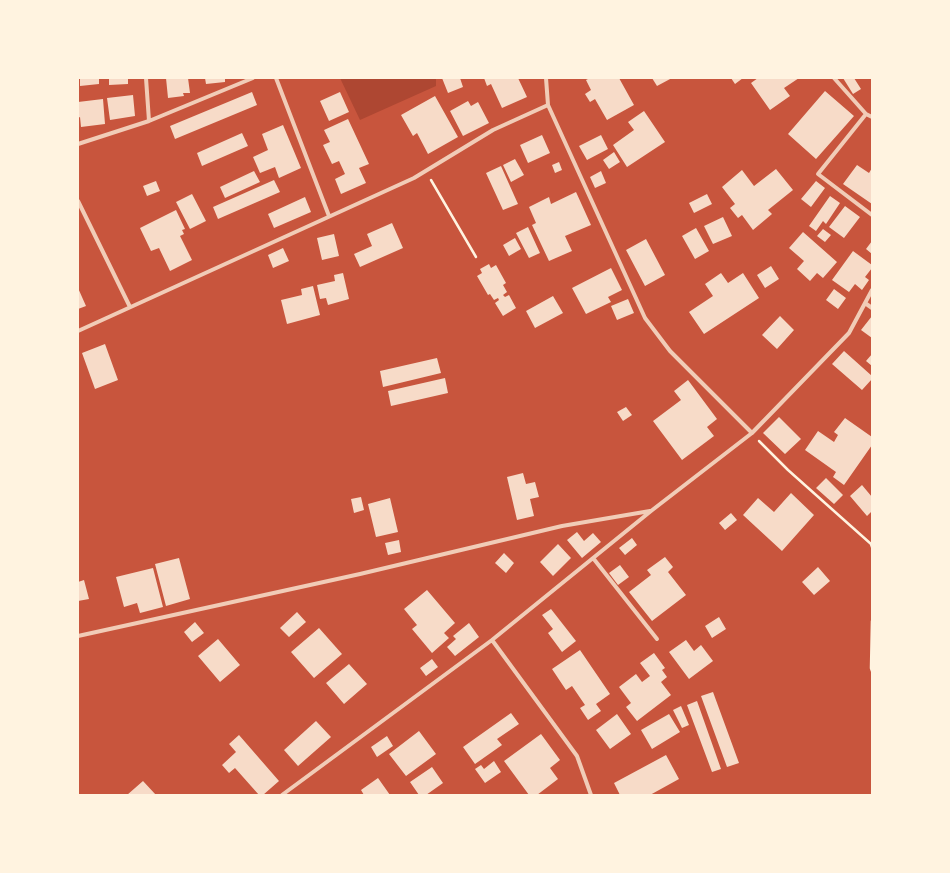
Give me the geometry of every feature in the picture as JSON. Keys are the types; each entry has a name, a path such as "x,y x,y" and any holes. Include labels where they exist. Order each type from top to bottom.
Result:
{"street":[{"path":"146,78 149,121"},
{"path":"78,144 149,121 239,80 252,78"},
{"path":"276,78 329,216"},
{"path":"546,78 548,105 645,318 670,351 752,433"},
{"path":"834,78 866,114 872,117"},
{"path":"78,331 414,178 493,130 548,105"},
{"path":"866,114 818,174 872,215"},
{"path":"78,201 130,307"},
{"path":"282,795 492,640 650,511 752,433 849,332 872,290"},
{"path":"865,303 872,308"},
{"path":"78,636 360,574 562,526 650,511"},
{"path":"593,558 657,638"},
{"path":"492,640 577,756 591,795"}],"path":[{"path":"425,171 476,257"},
{"path":"752,433 788,470 871,544 872,547"},
{"path":"872,621 872,672"}],"shaded area":[{"path":"340,78 436,78 436,86 360,120"}],"building":[{"path":"80,78 99,78 99,84 80,86"},
{"path":"109,78 128,78 128,84 109,85"},
{"path":"166,78 188,78 190,93 183,93 184,96 168,98"},
{"path":"205,78 225,78 225,82 206,84"},
{"path":"442,78 460,78 463,87 448,93"},
{"path":"484,78 518,78 527,97 502,108 491,84 487,86"},
{"path":"590,78 619,78 634,105 607,120 595,99 590,102 585,94 591,90 586,80"},
{"path":"652,78 672,78 657,86"},
{"path":"731,78 743,78 735,84"},
{"path":"758,78 799,78 784,88 790,96 770,110 751,83"},
{"path":"843,78 854,78 861,89 853,94"},
{"path":"825,91 854,116 816,159 788,134"},
{"path":"252,92 257,105 175,139 170,126"},
{"path":"340,92 349,112 329,121 320,101"},
{"path":"133,95 135,116 110,120 107,98"},
{"path":"435,96 458,137 428,154 417,133 413,136 401,115"},
{"path":"103,99 105,124 81,127 80,117 78,118 78,102"},
{"path":"468,101 471,106 478,102 489,123 463,136 450,111"},
{"path":"644,111 665,142 627,167 613,145 634,130 628,122"},
{"path":"348,119 369,164 359,168 366,183 341,194 335,179 345,174 339,161 332,164 323,145 330,142 324,130"},
{"path":"283,125 301,168 279,178 275,167 260,173 253,157 268,150 262,134"},
{"path":"242,133 248,146 202,166 197,153"},
{"path":"542,135 550,153 528,163 520,145"},
{"path":"601,135 608,149 587,160 579,146"},
{"path":"614,152 620,162 609,169 603,160"},
{"path":"515,159 524,175 511,182 503,165"},
{"path":"559,162 562,170 555,173 552,165"},
{"path":"857,165 869,173 872,168 872,204 843,184"},
{"path":"501,166 518,204 503,210 486,173"},
{"path":"776,169 793,190 768,210 772,214 753,230 742,215 738,218 730,208 735,204 722,187 742,170 754,186"},
{"path":"254,171 260,182 225,198 220,187"},
{"path":"601,171 606,183 595,188 590,177"},
{"path":"274,180 280,192 218,219 213,207"},
{"path":"156,181 160,191 147,196 143,186"},
{"path":"816,181 825,188 811,207 801,199"},
{"path":"576,192 591,225 565,236 572,251 549,261 532,225 536,223 529,207 549,197 551,204"},
{"path":"192,194 206,221 190,229 176,202"},
{"path":"707,194 712,204 694,213 689,203"},
{"path":"830,196 840,203 826,224 823,221 816,231 809,226"},
{"path":"305,197 311,212 274,228 268,214"},
{"path":"845,206 860,217 844,238 829,227"},
{"path":"176,210 185,229 182,230 184,234 180,236 192,260 170,271 159,248 151,251 140,228"},
{"path":"723,217 732,236 713,244 704,226"},
{"path":"392,223 403,248 360,267 354,254 372,246 367,234"},
{"path":"528,227 540,253 529,258 516,233"},
{"path":"696,228 709,251 695,259 682,236"},
{"path":"823,229 831,235 825,242 817,236"},
{"path":"803,232 837,262 823,278 817,273 810,281 797,269 804,261 789,248"},
{"path":"334,234 339,256 322,260 317,238"},
{"path":"515,238 521,249 509,256 503,245"},
{"path":"646,239 665,275 645,286 626,250"},
{"path":"872,241 872,254 866,249"},
{"path":"283,248 289,261 273,268 268,255"},
{"path":"853,251 872,265 872,268 865,277 869,280 862,290 855,284 849,292 832,280"},
{"path":"489,264 491,268 496,265 506,283 503,285 507,292 503,295 505,297 509,295 516,308 503,316 495,303 499,300 498,298 494,300 490,294 488,295 477,276 482,273 480,269"},
{"path":"771,266 779,279 765,288 757,275"},
{"path":"611,268 622,290 608,297 611,302 586,314 572,288"},
{"path":"343,273 349,299 328,305 326,298 320,299 317,285 335,281 334,275"},
{"path":"721,273 728,283 743,273 759,298 704,334 689,312 713,296 705,284"},
{"path":"313,286 320,315 287,324 281,300 302,295 301,289"},
{"path":"78,288 86,306 78,309"},
{"path":"834,289 846,298 838,309 826,300"},
{"path":"553,296 563,313 535,328 526,311"},
{"path":"628,299 634,313 617,320 611,306"},
{"path":"780,316 794,330 777,349 762,335"},
{"path":"872,316 872,338 861,330"},
{"path":"105,344 118,380 95,389 82,353"},
{"path":"844,351 872,376 872,379 862,390 832,364"},
{"path":"872,354 872,366 866,361"},
{"path":"437,358 441,373 383,387 380,371"},
{"path":"445,378 448,393 391,406 388,391"},
{"path":"688,380 717,419 707,427 714,436 682,460 653,421 681,400 674,391"},
{"path":"626,407 632,415 623,421 617,412"},
{"path":"779,417 801,439 785,454 763,433"},
{"path":"845,418 872,437 872,445 844,485 833,477 836,472 805,450 818,431 834,442 838,435 834,432"},
{"path":"523,473 526,484 535,482 539,497 530,499 534,516 517,520 507,477"},
{"path":"826,478 843,495 834,504 816,488"},
{"path":"862,485 872,497 872,511 867,516 850,496"},
{"path":"791,493 814,515 782,551 743,515 758,498 774,512"},
{"path":"361,497 364,510 354,513 351,499"},
{"path":"390,498 398,532 376,537 368,504"},
{"path":"731,513 737,520 725,530 719,523"},
{"path":"577,532 584,541 593,533 601,542 582,558 567,540"},
{"path":"632,538 637,545 625,555 619,548"},
{"path":"399,540 401,552 388,555 385,543"},
{"path":"558,544 571,558 553,576 540,562"},
{"path":"504,553 514,563 506,573 495,563"},
{"path":"665,557 673,567 668,572 686,595 652,621 629,592 651,575 647,570"},
{"path":"179,558 190,599 166,606 155,564"},
{"path":"620,565 629,577 618,585 609,573"},
{"path":"818,567 830,581 814,595 802,582"},
{"path":"153,568 163,607 140,613 137,603 124,607 116,577"},
{"path":"84,580 89,599 78,601 78,582"},
{"path":"427,590 455,623 444,633 449,638 432,653 412,629 417,625 404,609"},
{"path":"551,609 576,641 562,652 548,633 553,629 542,615"},
{"path":"297,612 306,622 289,637 280,628"},
{"path":"719,617 726,629 712,638 705,626"},
{"path":"195,622 204,633 192,642 184,632"},
{"path":"469,623 479,637 455,656 447,647 456,639 453,636"},
{"path":"319,628 342,654 314,678 291,652"},
{"path":"218,639 240,665 220,682 198,656"},
{"path":"686,640 694,651 701,645 713,661 689,679 669,652"},
{"path":"580,650 610,694 596,704 601,711 588,720 580,708 585,705 572,686 566,690 552,669"},
{"path":"654,653 665,668 662,670 667,677 661,682 671,695 637,721 626,707 631,703 619,687 636,674 642,682 650,676 640,663"},
{"path":"432,659 438,667 426,676 420,668"},
{"path":"349,664 367,684 344,704 326,683"},
{"path":"713,692 739,763 727,767 701,696"},
{"path":"697,701 721,769 712,772 687,705"},
{"path":"681,706 689,725 682,728 673,710"},
{"path":"511,713 519,724 497,739 502,745 475,764 463,747"},
{"path":"617,714 631,734 610,749 596,730"},
{"path":"669,714 680,732 652,749 641,730"},
{"path":"316,721 331,737 298,766 284,750"},
{"path":"419,731 436,754 406,776 389,754"},
{"path":"541,734 560,760 550,768 558,779 537,795 529,795 504,761"},
{"path":"239,735 279,781 263,795 259,795 235,768 229,773 222,765 236,752 229,744"},
{"path":"387,736 393,746 377,757 371,747"},
{"path":"666,755 679,779 650,795 620,795 614,783"},
{"path":"494,761 501,772 485,783 475,769 481,765 484,769"},
{"path":"432,767 443,783 426,795 419,795 410,782"},
{"path":"378,778 390,795 364,795 361,790"},
{"path":"143,781 156,795 127,795"}]}
